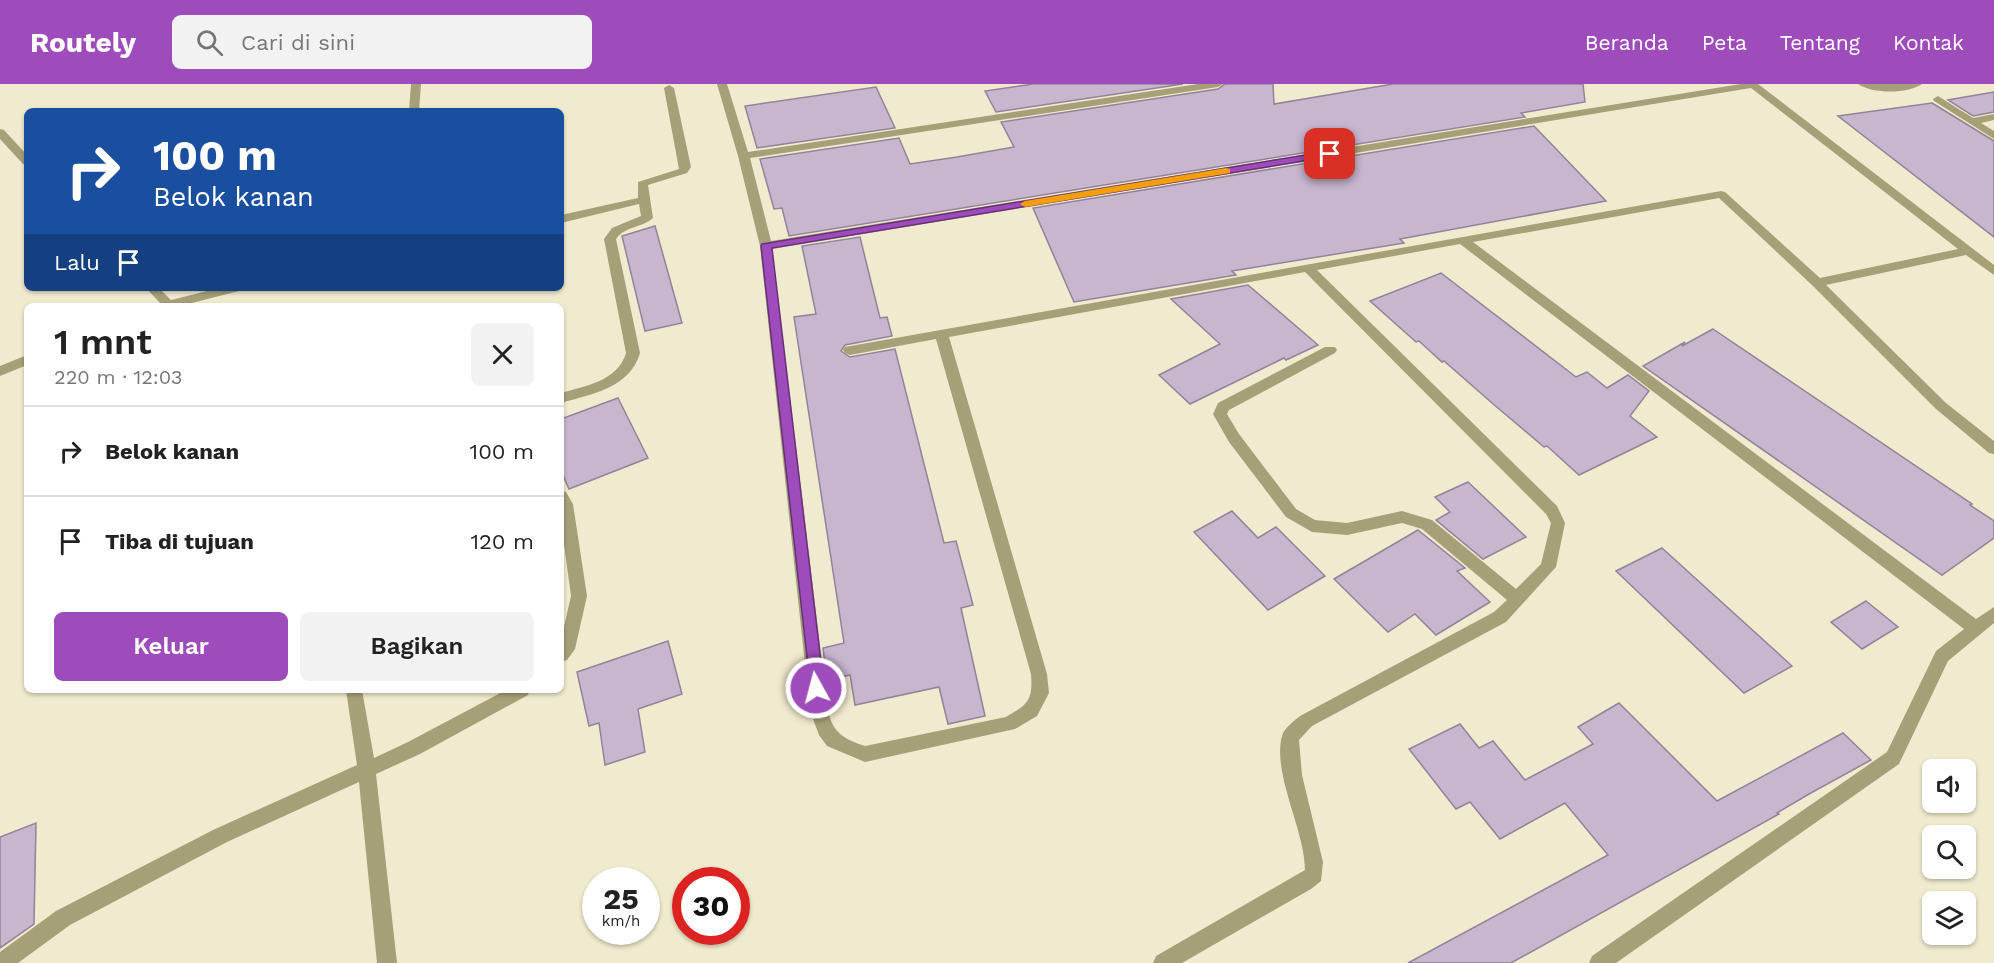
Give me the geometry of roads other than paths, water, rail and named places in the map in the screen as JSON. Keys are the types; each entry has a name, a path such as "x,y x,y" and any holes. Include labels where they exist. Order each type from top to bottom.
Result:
{"street":[{"path":"414,108 416,84"},
{"path":"722,84 744,156 766,246 819,711 824,732 842,746 865,753 1009,724 1030,711 1041,693 1039,674 941,333"},
{"path":"1134,84 1141,96"},
{"path":"744,156 1218,84"},
{"path":"1863,84 1890,88 1917,84"},
{"path":"766,246 1753,85 1994,271"},
{"path":"564,397 618,378 632,364 633,353 610,239 612,233 619,228 647,218 642,184 683,171 685,167 669,88"},
{"path":"1938,99 1994,136"},
{"path":"1972,121 1994,117"},
{"path":"0,132 24,159"},
{"path":"850,350 1721,194 1817,283 1941,406 1994,449"},
{"path":"564,218 643,200"},
{"path":"1461,239 1975,628"},
{"path":"1817,283 1968,251"},
{"path":"1163,963 1304,882 1314,874 1314,862 1290,759 1290,737 1306,721 1500,617 1548,567 1558,523 1552,510 1307,267"},
{"path":"154,291 164,303"},
{"path":"178,303 224,291"},
{"path":"1330,350 1221,409 1220,414 1241,447 1291,513 1312,526 1347,529 1402,517 1427,525 1518,600"},
{"path":"0,370 24,361"},
{"path":"564,501 579,596 567,649 564,652"},
{"path":"1599,963 1893,758 1942,656 1994,614"},
{"path":"354,693 367,770 387,963"},
{"path":"1,963 63,918 220,836 414,748 516,693"}]}
